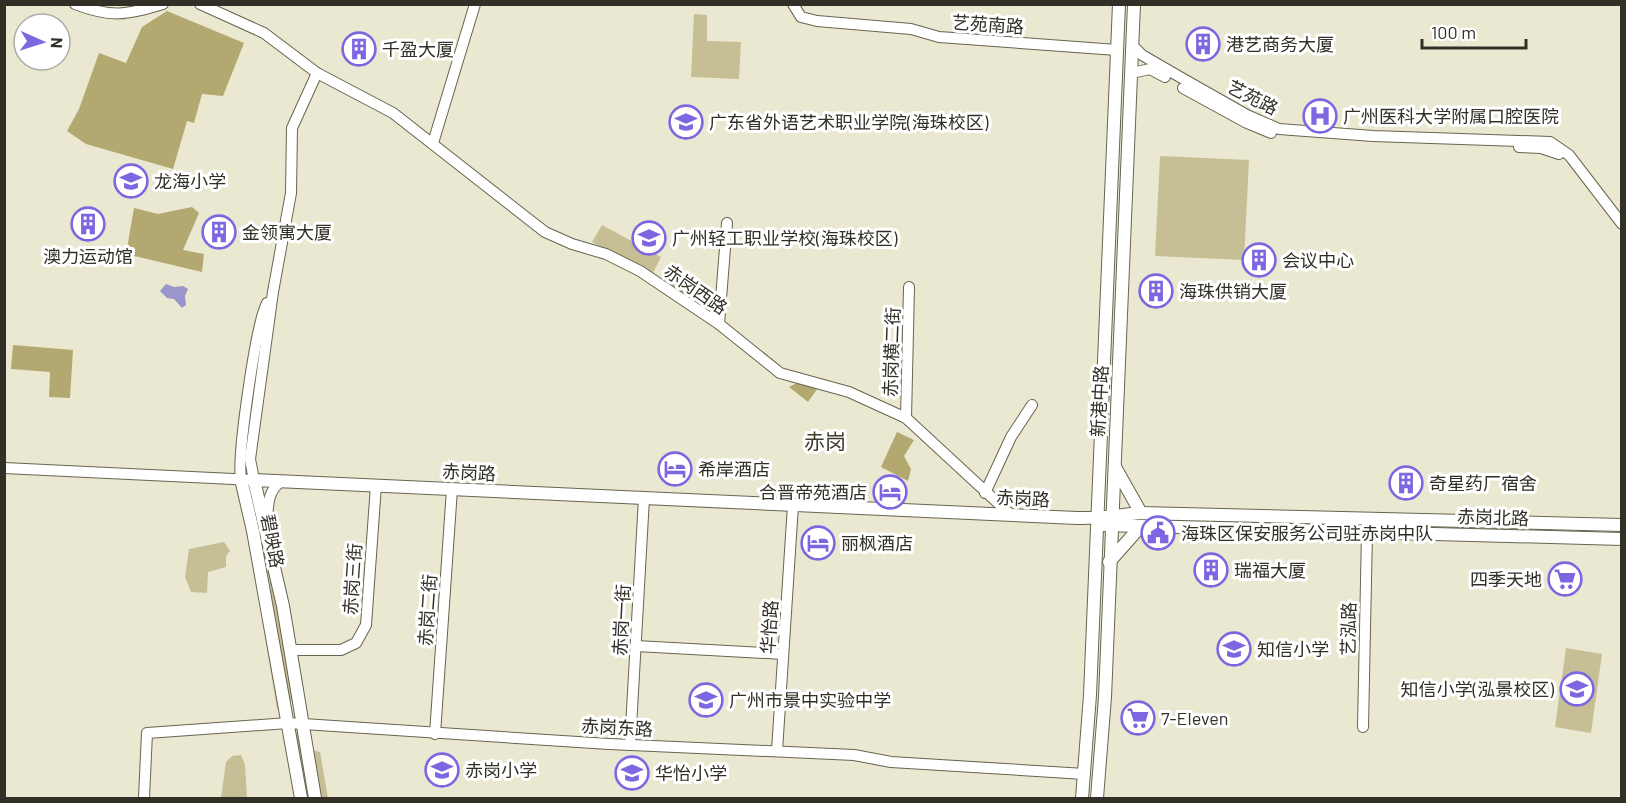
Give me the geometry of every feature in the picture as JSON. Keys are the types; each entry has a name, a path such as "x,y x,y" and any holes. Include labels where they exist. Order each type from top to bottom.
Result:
{"main road":[{"name":"新港中路","path":"1082,798 1097,522 1119,4"},
{"name":"新港中路","path":"1096,798 1100,774 1134,4"},
{"path":"1114,466 1141,513"},
{"name":"赤岗路","path":"248,479 1011,515 1097,522"},
{"name":"碧映路","path":"248,479 267,532 291,650 315,798"},
{"name":"碧映路","path":"248,479 254,531 301,798"},
{"name":"赤岗路","path":"932,512 973,518 1097,522 1112,520"},
{"name":"赤岗北路","path":"1112,520 1141,513 1622,525"},
{"name":"赤岗北路","path":"1112,520 1141,526 1622,539"},
{"path":"1110,562 1141,526"},
{"path":"1085,774 1100,774"}],"street":[{"path":"75,4 112,15 131,14 163,4"},
{"name":"赤岗西路","path":"200,4 264,33 317,73 393,113 545,232 572,244 606,254 640,271 719,324 780,373 840,389 906,418 1011,515"},
{"path":"433,143 475,4"},
{"name":"艺苑南路","path":"793,4 800,16 807,20 912,29 939,37 1117,50"},
{"name":"艺苑路","path":"1132,45 1142,55 1180,78 1247,115 1280,129 1362,135 1551,142 1569,155 1622,224"},
{"name":"艺苑路","path":"1132,73 1141,69 1156,72 1253,126 1282,136 1363,142 1550,149 1568,163 1622,235"},
{"name":"碧映路","path":"248,479 242,452 259,329 264,309 273,292 291,193 292,128 317,73"},
{"path":"719,324 727,223"},
{"name":"赤岗横二街","path":"906,418 909,287"},
{"path":"985,493 1011,436 1032,405"},
{"name":"赤岗路","path":"4,468 248,479"},
{"path":"267,532 269,497 275,485 282,481"},
{"name":"赤岗三街","path":"291,650 341,650 356,643 366,624 376,485"},
{"name":"赤岗二街","path":"435,734 452,489"},
{"name":"赤岗一街","path":"630,745 644,498"},
{"name":"华怡路","path":"777,752 793,505"},
{"name":"艺泓路","path":"1363,727 1367,532"},
{"path":"636,646 783,654"},
{"name":"赤岗东路","path":"144,798 147,733 288,723 435,734 855,755 891,762 1085,774"}],"shaded area":[{"path":"167,11 244,43 223,96 202,94 194,123 187,121 173,169 86,144 67,131 79,109 99,53 126,63 142,27"},
{"path":"694,14 707,15 707,41 741,42 739,79 691,77"},
{"path":"1160,156 1249,160 1244,260 1155,256"},
{"path":"192,207 199,213 183,250 204,254 202,272 126,254 134,208 158,214"},
{"path":"602,225 661,257 652,275 592,242"},
{"path":"676,269 690,278 686,298 667,285"},
{"path":"691,283 706,283 706,302 691,302"},
{"path":"166,284 174,287 183,286 188,289 185,296 186,305 182,308 174,299 167,298 160,291"},
{"path":"13,345 73,350 70,398 49,397 50,372 11,369"},
{"path":"801,381 820,385 808,402 789,387"},
{"path":"897,432 914,440 904,456 911,469 908,481 881,467"},
{"path":"224,542 230,551 226,556 226,567 208,572 207,593 191,592 185,577 189,549"},
{"path":"267,564 274,571 297,700 286,701"},
{"path":"269,629 284,708 277,709 264,630"},
{"path":"1566,648 1602,654 1591,733 1555,727"},
{"path":"302,731 313,798 304,798 293,733"},
{"path":"313,750 320,752 328,798 321,798"},
{"path":"241,755 245,765 247,798 221,798 226,762 232,756"}],"place":[{"name":"港艺商务大厦","path":"1203,44"},
{"name":"千盈大厦","path":"359,49"},
{"name":"广州医科大学附属口腔医院","path":"1320,116"},
{"name":"广东省外语艺术职业学院(海珠校区)","path":"686,122"},
{"name":"龙海小学","path":"131,181"},
{"name":"澳力运动馆","path":"88,224"},
{"name":"金领寓大厦","path":"219,232"},
{"name":"广州轻工职业学校(海珠校区)","path":"649,238"},
{"name":"会议中心","path":"1259,260"},
{"name":"海珠供销大厦","path":"1156,291"},
{"name":"希岸酒店","path":"675,469"},
{"name":"奇星药厂宿舍","path":"1406,483"},
{"name":"合晋帝苑酒店","path":"890,492"},
{"name":"海珠区保安服务公司驻赤岗中队","path":"1158,533"},
{"name":"丽枫酒店","path":"818,543"},
{"name":"瑞福大厦","path":"1211,570"},
{"name":"四季天地","path":"1565,579"},
{"name":"知信小学","path":"1234,649"},
{"name":"知信小学(泓景校区)","path":"1577,689"},
{"name":"广州市景中实验中学","path":"706,700"},
{"name":"7-Eleven","path":"1138,718"},
{"name":"赤岗小学","path":"442,770"},
{"name":"华怡小学","path":"632,773"}],"district":[{"name":"赤岗","path":"825,440"}]}
